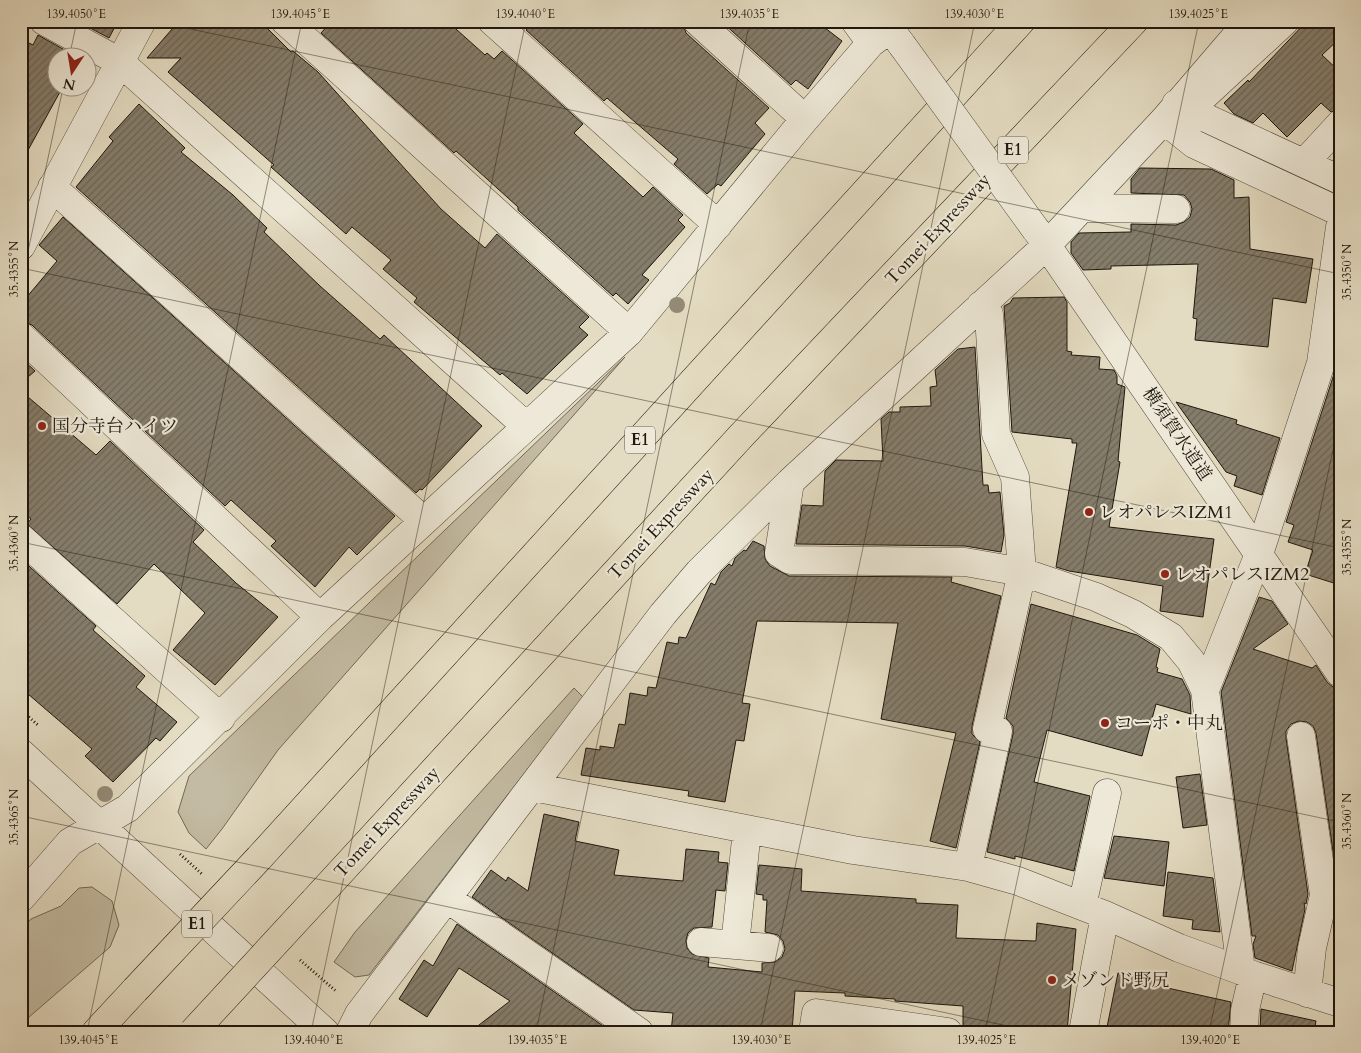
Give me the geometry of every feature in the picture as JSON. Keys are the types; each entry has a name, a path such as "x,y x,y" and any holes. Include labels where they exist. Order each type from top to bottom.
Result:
{"highway":[{"name":"E1","path":"96,1032 259,858 1021,21"},
{"name":"Tomei Expressway","path":"193,1032 741,436 1134,21"},
{"path":"891,279 1154,21"}],"street":[{"path":"44,21 120,62 526,426"},
{"path":"21,246 142,21"},
{"path":"285,21 629,332"},
{"path":"492,21 718,225"},
{"path":"697,21 805,119"},
{"path":"21,898 70,842 102,829 128,808 221,718 320,617 629,332 870,43 855,21"},
{"path":"350,1032 359,1014 663,614 699,572 790,482 982,305 1042,238 1084,208 1249,21"},
{"path":"1170,112 1205,95 1285,21"},
{"name":"横須賀水道道","path":"870,43 890,29 902,45 1042,238 1259,554 1294,610 1340,673"},
{"path":"1170,112 1305,162 1340,180"},
{"path":"1170,112 1194,144 1340,212"},
{"path":"1305,162 1340,124"},
{"path":"52,187 424,521"},
{"path":"1084,208 1176,209"},
{"path":"1204,690 1259,554 1321,363 1340,227"},
{"path":"968,866 1022,572 1015,477 996,434 989,314 982,305"},
{"path":"21,336 320,617"},
{"path":"790,482 779,553 790,560 964,562 1022,572 1096,597 1133,614 1171,637 1191,661 1204,690 1247,972 1244,1032"},
{"path":"21,538 221,718"},
{"path":"1302,736 1324,894 1312,948 1307,993"},
{"path":"23,758 325,1032"},
{"path":"533,787 853,850 968,866 1018,881 1093,910 1179,948 1340,1003"},
{"path":"1083,1032 1093,910 1107,793"},
{"path":"736,945 747,830"},
{"path":"448,898 639,1032"},
{"path":"702,942 769,948"},
{"path":"813,1032 816,1014 948,1032"}],"shaded area":[{"path":"625,357 278,750 206,849 189,833 178,812 189,776"},
{"path":"574,688 583,697 369,975 355,977 334,962 355,932"},
{"path":"92,887 112,901 119,925 110,947 21,1024 21,930 31,919 61,906 79,888"}],"building":[{"path":"77,21 118,21 109,38"},
{"path":"179,21 260,21 291,52 293,51 318,72 441,209 485,248 497,234 589,317 579,327 588,335 527,394 502,373 500,375 414,302 417,298 383,269 391,260 352,227 346,234 271,167 274,165 168,72 181,58 147,58"},
{"path":"332,21 447,21 485,55 487,53 494,59 502,51 583,124 574,133 643,197 653,187 683,215 678,220 685,227 642,275 649,280 628,304 616,293 613,296 456,151 454,153 321,33"},
{"path":"536,21 682,21 686,33 769,108 755,123 765,134 721,186 718,184 707,194 674,164 678,159 607,98 604,101 526,30"},
{"path":"721,21 816,21 842,41 808,89 796,80 791,85"},
{"path":"1307,21 1340,21 1340,38 1322,55 1340,72 1340,109 1331,112 1321,103 1287,137 1263,113 1253,123 1234,114 1224,103 1248,80 1249,82"},
{"path":"38,35 61,48 48,48 48,98 57,98 21,163 21,39 33,45"},
{"path":"139,104 185,148 181,152 233,195 267,228 264,232 320,286 380,339 384,335 482,426 422,490 420,489 416,493 76,187 113,141 109,137"},
{"path":"1140,168 1211,169 1234,180 1234,198 1249,197 1250,249 1313,259 1306,303 1273,298 1268,347 1195,340 1197,319 1193,318 1198,264 1111,266 1111,269 1083,270 1071,253 1071,242 1079,233 1131,232 1131,224 1176,225 1190,217 1192,209 1190,202 1184,195 1131,193 1131,179"},
{"path":"63,217 395,516 357,555 349,547 315,587 271,546 276,541 231,500 225,506 32,325 21,321 21,304 57,261 39,245"},
{"path":"1064,297 1067,302 1067,351 1072,352 1071,355 1100,357 1099,369 1114,370 1117,376 1117,384 1125,387 1118,461 1120,462 1109,527 1214,539 1203,617 1160,611 1163,586 1069,571 1056,567 1077,443 1072,443 1072,439 1012,432 1004,306 1010,303 1013,298"},
{"path":"975,347 983,485 988,485 989,493 1000,492 1004,535 1001,552 965,546 796,544 802,505 823,506 825,471 836,460 883,461 881,419 889,412 900,412 900,407 931,406 930,387 937,386 935,370 958,349"},
{"path":"21,358 35,371 21,383"},
{"path":"1335,371 1340,371 1340,585 1305,574 1313,550 1288,542 1294,525 1286,522"},
{"path":"21,391 96,455 110,441 204,530 193,542 236,583 278,617 215,685 173,650 205,613 154,564 117,604 27,524 31,519 21,511"},
{"path":"1176,402 1237,420 1236,424 1280,438 1262,495 1234,486 1237,476 1226,472"},
{"path":"753,541 764,546 765,559 770,566 789,576 952,577 951,582 1001,596 972,726 972,734 980,742 956,848 930,841 956,733 881,719 898,623 757,621 742,703 750,704 744,741 736,740 725,802 688,796 689,791 581,775 586,748 600,750 600,746 614,748 619,724 625,725 630,693 647,696 648,687 656,688 667,642 678,644 679,637 686,638 711,583 715,585 721,572 729,564 732,566 735,558 744,550 746,551"},
{"path":"21,559 96,626 93,630 145,676 136,687 177,722 160,741 156,738 113,782 85,756 92,749 21,688"},
{"path":"1259,597 1272,601 1288,624 1253,649 1312,668 1316,665 1327,682 1340,693 1340,914 1336,913 1339,893 1316,733 1313,726 1307,722 1299,721 1291,724 1286,731 1308,894 1306,904 1304,903 1305,909 1292,971 1255,958 1253,944 1256,936 1252,936 1221,692"},
{"path":"1031,604 1137,635 1160,649 1156,667 1158,668 1157,672 1182,679 1190,695 1191,714 1156,704 1142,756 1047,730 1034,782 1090,796 1074,871 1015,856 1015,859 987,852 1013,734 1013,726 1006,718"},
{"path":"1200,774 1207,825 1183,828 1176,777"},
{"path":"544,814 579,822 575,841 619,850 614,875 683,881 686,849 719,852 718,862 728,863 725,891 716,890 712,927 694,928 688,933 686,940 687,948 692,954 709,958 708,967 762,972 762,963 775,962 782,957 785,949 783,941 778,935 765,932 767,900 763,900 763,895 756,894 759,865 802,869 801,891 916,899 916,903 958,905 956,938 1036,941 1037,923 1076,929 1067,1032 963,1032 963,1006 845,996 845,993 795,991 792,1032 671,1032 673,1013 634,1010 472,897 491,870 506,881 508,877 528,891"},
{"path":"1114,836 1169,842 1164,886 1104,878"},
{"path":"1168,872 1213,878 1220,932 1192,929 1193,920 1163,916"},
{"path":"457,924 606,1028 604,1032 470,1032 510,1001 459,968 427,1017 399,999 424,960 433,966"},
{"path":"1118,973 1164,979 1163,987 1231,1002 1228,1032 1106,1032"},
{"path":"1261,1009 1316,1021 1314,1032 1260,1032"}],"place":[{"name":"国分寺台ハイツ","path":"42,426"},
{"name":"レオパレスIZM1","path":"1089,512"},
{"name":"レオパレスIZM2","path":"1165,574"},
{"name":"コーポ・中丸","path":"1105,723"},
{"name":"メゾンド野尻","path":"1052,980"}]}
